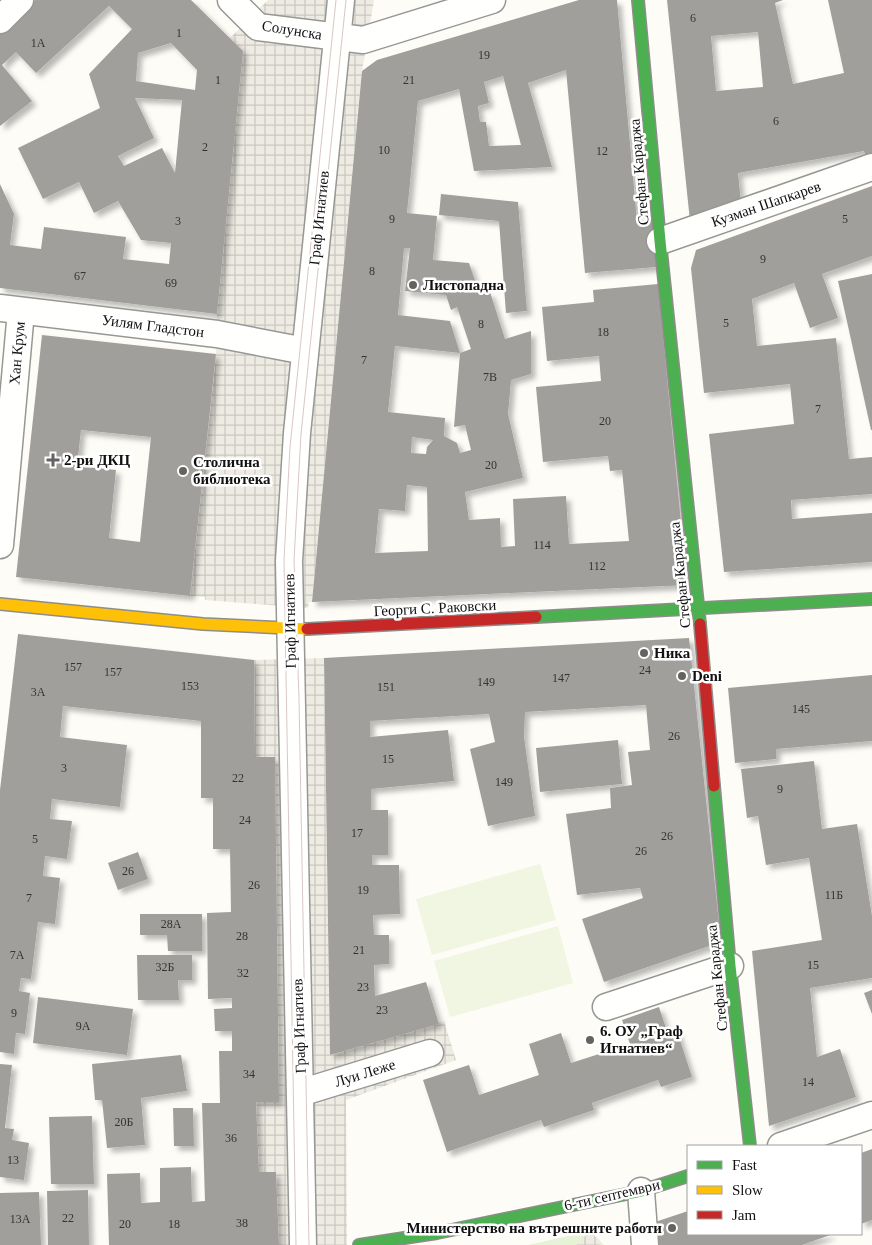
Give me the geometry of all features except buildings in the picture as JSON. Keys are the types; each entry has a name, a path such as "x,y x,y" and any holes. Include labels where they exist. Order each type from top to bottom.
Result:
{"street":[{"path":"0,20 20,0"},
{"name":"Солунска","path":"231,0 258,27 363,40 492,0"},
{"name":"Граф Игнатиев","path":"303,1245 291,630 291,502 342,0"},
{"name":"Стефан Караджа","path":"638,0 660,241 699,609 730,966 750,1145"},
{"name":"Кузман Шапкарев","path":"660,241 872,167"},
{"name":"Уилям Гладстон","path":"10,309 217,334 305,350"},
{"name":"Хан Крум","path":"0,545 10,309"},
{"name":"Георги С. Раковски","path":"0,604 221,626 291,630 872,599"},
{"path":"606,1007 730,966"},
{"name":"Луи Леже","path":"300,1093 430,1054"},
{"path":"784,1145 872,1115"},
{"name":"6-ти септември","path":"359,1245 437,1233 641,1191 687,1176"},
{"path":"641,1191 645,1245"}],"green space":[{"path":"540,864 556,920 432,955 416,899"},
{"path":"558,926 573,983 450,1017 434,961"},
{"path":"590,1231 604,1245 528,1245"}],"shaded area":[{"path":"268,0 374,0 362,71 312,602 309,602 308,608 205,600 205,597 190,596 216,356 217,314 242,51 230,38"},
{"path":"324,658 330,1055 444,1021 456,1060 346,1100 347,1245 279,1245 276,1172 259,1172 256,1102 279,1102 275,758 255,757 254,660"},
{"path":"590,1231 602,1243 599,1245 576,1245"}],"tram line":[{"path":"296,1245 284,560 290,447 336,0"},
{"path":"309,1245 299,698 294,560 301,434 346,0"}],"traffic: fast":[{"path":"638,0 660,241 700,624"},
{"path":"536,617 872,599"},
{"path":"714,786 730,966 750,1145"},
{"path":"359,1245 437,1233 641,1191 687,1176"}],"traffic: slow":[{"path":"0,604 203,624 307,629"}],"traffic: jam":[{"path":"307,629 536,617"},
{"path":"700,624 714,786"}],"place":[{"name":"Листопадна","path":"413,285"},
{"name":"2-ри ДКЦ","path":"53,460"},
{"name":"Столична библиотека","path":"183,471"},
{"name":"Ника","path":"644,653"},
{"name":"Deni","path":"682,676"},
{"name":"6. ОУ „Граф Игнатиев“","path":"590,1040"},
{"name":"Министерство на вътрешните работи","path":"672,1228"}]}
